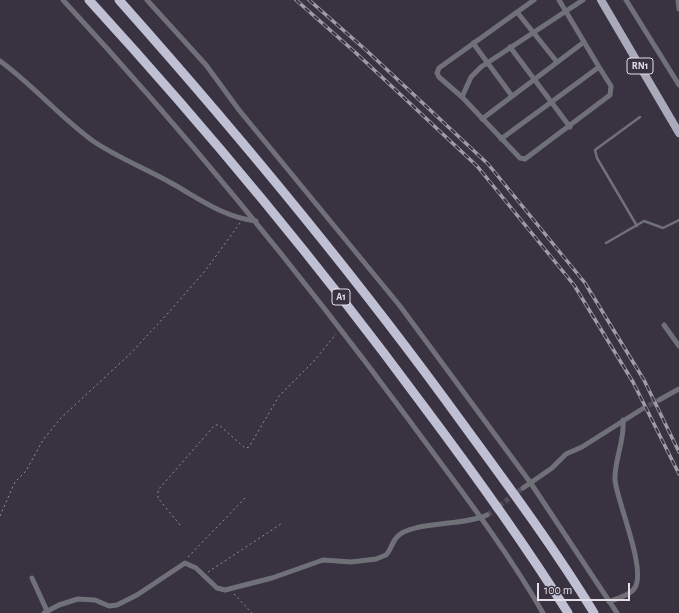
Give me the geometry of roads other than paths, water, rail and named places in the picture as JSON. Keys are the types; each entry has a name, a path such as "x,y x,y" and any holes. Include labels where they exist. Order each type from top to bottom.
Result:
{"highway":[{"name":"A1","path":"89,0 201,125 266,202 330,283 452,444 514,532 568,613"},
{"name":"A1","path":"119,0 263,166 400,339 493,465 594,613"}],"main road":[{"name":"RN1","path":"601,0 679,133"}],"street":[{"path":"63,0 201,155 256,221 340,329 480,518 543,613"},
{"path":"147,0 206,65 239,110 400,306 530,482 617,613"},
{"path":"534,0 438,70 439,77 462,97 520,158 526,159 570,127 610,95 611,86 559,0"},
{"path":"462,97 471,77 487,62 583,0"},
{"path":"626,0 679,85"},
{"path":"678,0 679,9"},
{"path":"517,12 557,62"},
{"path":"482,118 584,42"},
{"path":"473,43 512,96"},
{"path":"510,48 570,127"},
{"path":"0,61 100,146 173,184 210,207 243,220 256,221"},
{"path":"501,139 599,67"},
{"path":"664,325 679,346"},
{"path":"659,400 679,389"},
{"path":"522,488 552,468 566,454 582,447 642,409"},
{"path":"609,602 630,593 637,584 635,557 615,478 623,439 624,420"},
{"path":"32,578 46,612 59,605 78,600 95,600 109,606 117,605 137,595 185,563 196,568 217,588 230,590 278,576 323,560 352,562 376,559 388,554 397,536 406,531 480,518 487,515"}],"lane":[{"path":"636,226 597,158 595,150 640,117"},
{"path":"606,243 644,221 653,223 663,228 679,220"}],"tunnel":[{"path":"642,409 659,400"},
{"path":"487,515 523,488"}],"railway":[{"path":"296,0 356,53 477,166 574,285 633,382 679,474"},
{"path":"309,0 367,51 488,164 585,283 644,380 679,452"}]}
